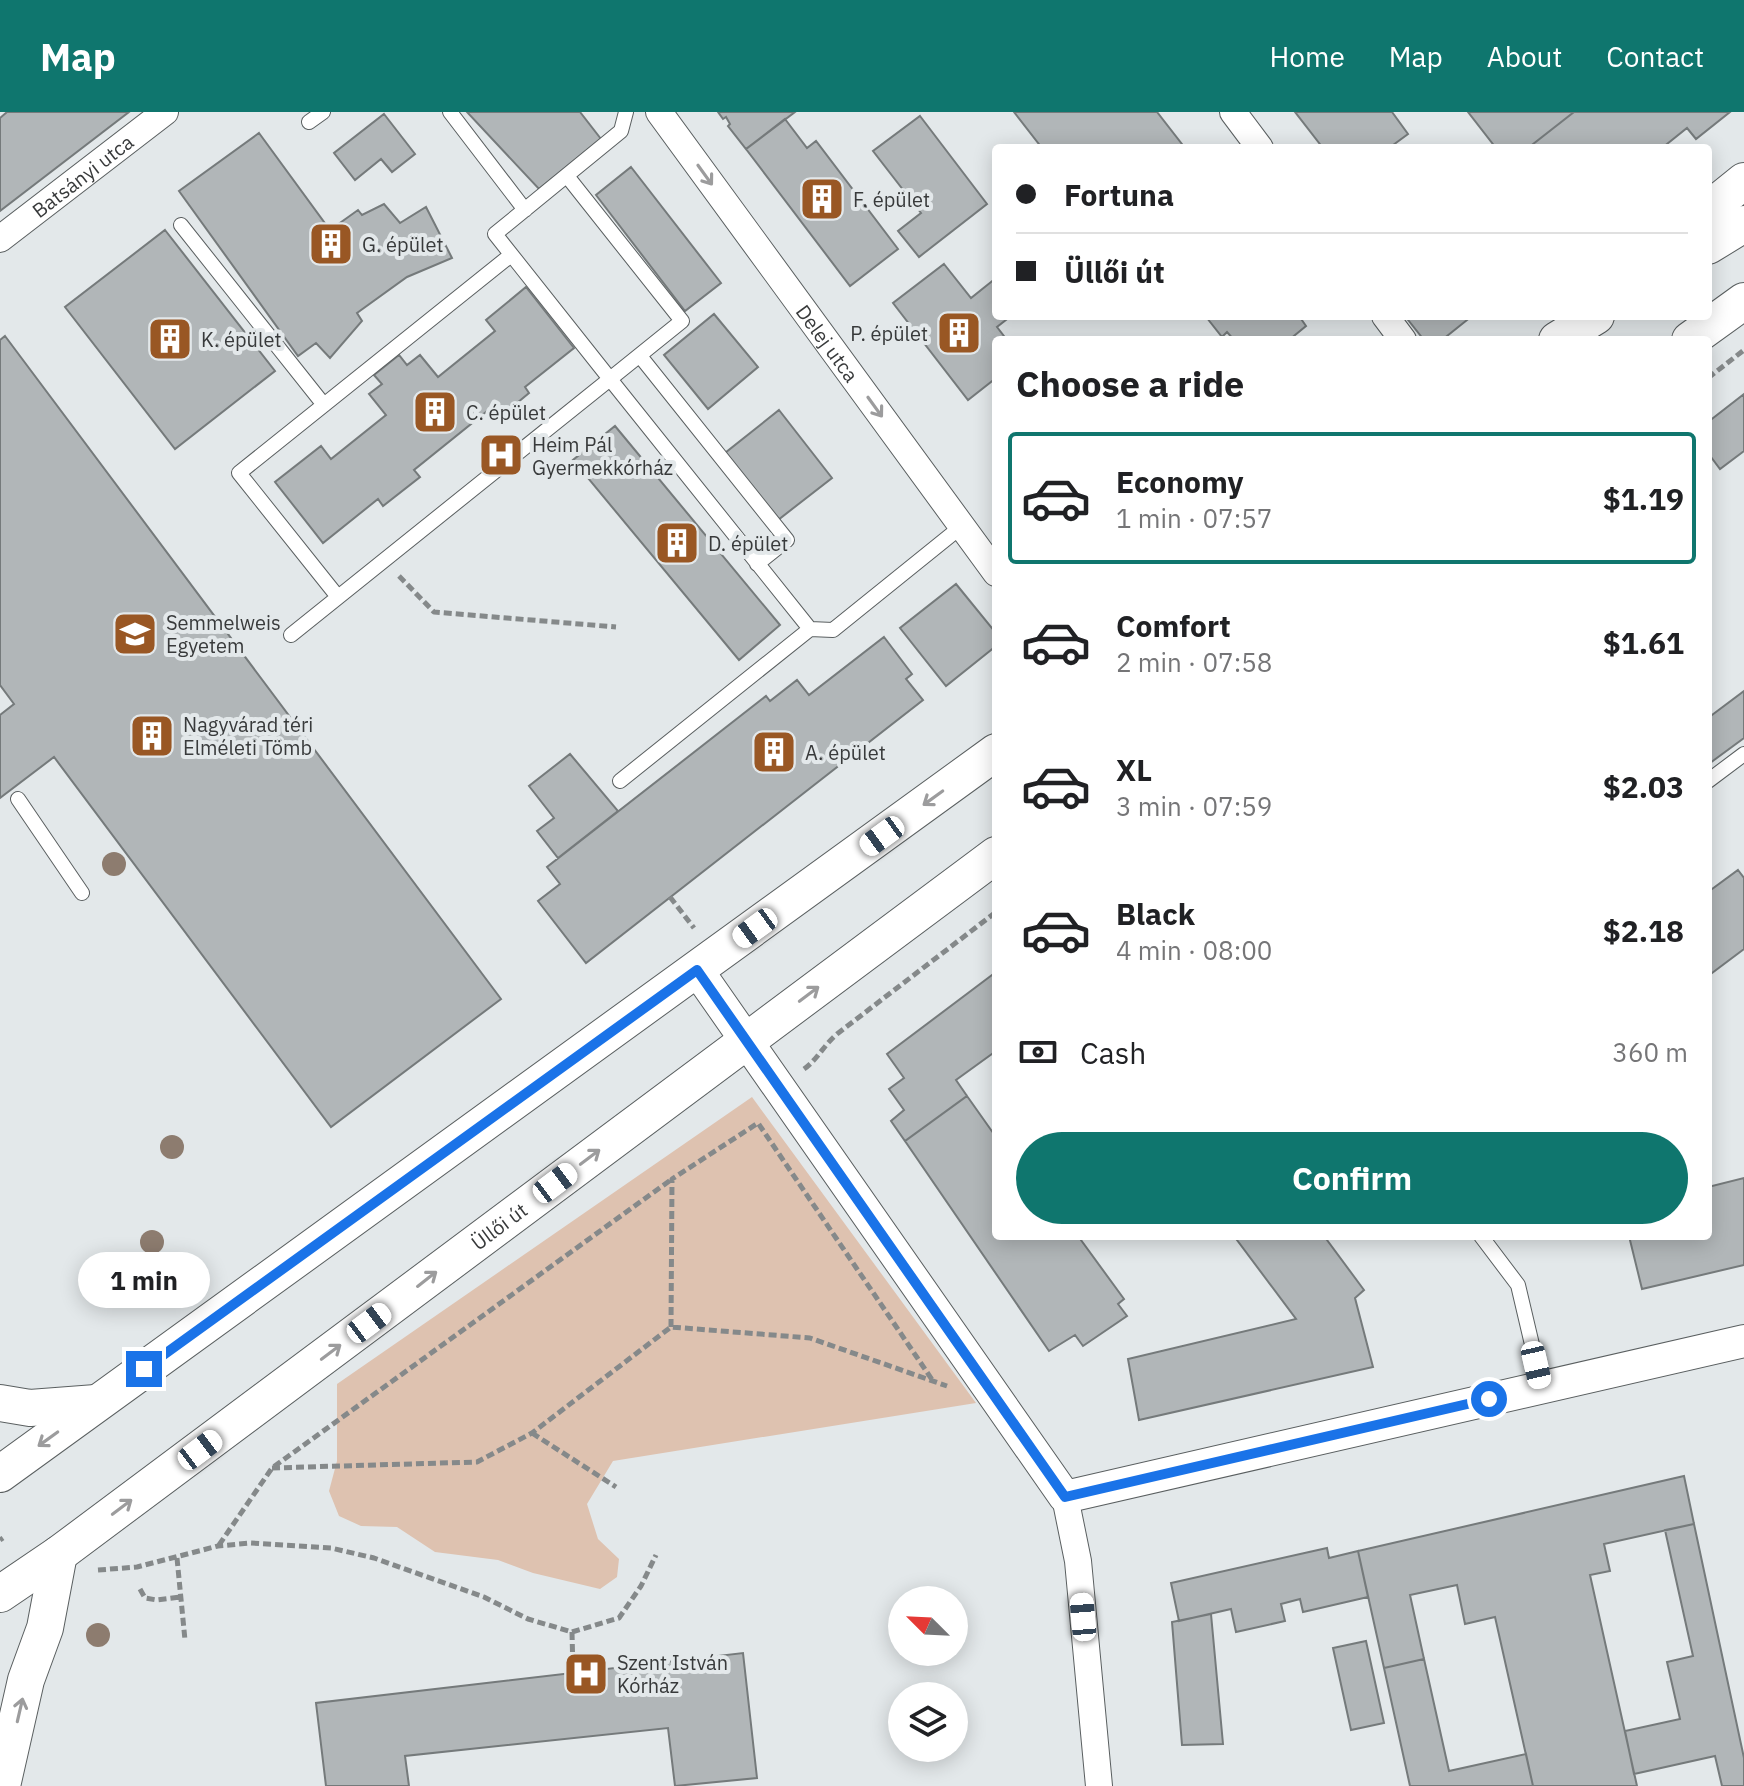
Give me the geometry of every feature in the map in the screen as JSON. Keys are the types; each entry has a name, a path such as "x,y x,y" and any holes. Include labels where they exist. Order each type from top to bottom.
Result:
{"main road":[{"path":"1712,207 1744,181"},
{"path":"1712,244 1744,224"},
{"path":"1696,336 1744,301"},
{"path":"1552,336 1572,320"},
{"path":"1564,336 1590,320"},
{"path":"0,1474 365,1207 700,954 992,755"},
{"name":"Üllői út","path":"0,1594 59,1554 992,858"},
{"path":"0,1403 30,1408 96,1403"},
{"path":"2,1786 26,1680 45,1628 59,1554"}],"street":[{"name":"Batsányi utca","path":"0,239 165,112"},
{"name":"Delej utca","path":"659,112 992,567"},
{"path":"1233,112 1257,144"},
{"path":"700,954 746,1041 1065,1497 1078,1561 1099,1786"},
{"path":"1065,1497 1744,1341"}],"lane":[{"path":"309,122 323,112"},
{"path":"450,112 525,210"},
{"path":"626,112 621,131 495,234 810,629"},
{"path":"291,635 682,321 567,176"},
{"path":"181,225 324,405"},
{"path":"338,597 239,473 511,255"},
{"path":"640,356 787,540 757,564"},
{"path":"620,781 810,629 833,630 962,526"},
{"path":"1712,778 1744,754"},
{"path":"18,799 82,893"},
{"path":"1484,1240 1518,1285 1542,1387"}],"path":[{"path":"1712,375 1744,350"},
{"path":"384,561 434,612 616,627"},
{"path":"670,897 700,954"},
{"path":"819,1059 825,1045 837,1034 992,915"},
{"path":"218,1546 272,1468 672,1179 758,1123 934,1383"},
{"path":"671,1327 672,1179"},
{"path":"272,1468 477,1462 532,1433 671,1327 810,1338 934,1383 997,1399"},
{"path":"532,1433 616,1487"},
{"path":"137,1567 218,1546 291,1544 331,1548 374,1558 484,1597 528,1619 572,1632 619,1618 641,1586 656,1555"},
{"path":"177,1558 185,1640"},
{"path":"140,1589 145,1598 181,1597"},
{"path":"572,1632 573,1673"}],"shaded area":[{"path":"752,1097 976,1403 613,1461 587,1504 598,1539 619,1559 617,1577 600,1589 533,1573 498,1560 435,1552 397,1527 361,1526 339,1516 329,1491 337,1461 337,1384"}],"building":[{"path":"7,112 129,112 0,211 0,118"},
{"path":"467,112 580,112 601,139 539,189"},
{"path":"718,112 795,112 746,149 728,126 726,117 723,119"},
{"path":"1014,112 1157,112 1182,144 1039,144"},
{"path":"1295,112 1392,112 1408,134 1394,144 1320,144"},
{"path":"1468,112 1574,112 1533,144 1493,144"},
{"path":"1574,112 1730,112 1696,139 1687,128 1667,144 1533,144"},
{"path":"384,114 415,154 392,172 381,159 355,180 334,153"},
{"path":"920,116 987,204 919,257 898,231 921,213 873,151"},
{"name":"F. épület","path":"785,119 807,148 816,141 898,249 850,286 746,149"},
{"name":"G. épület","path":"259,133 330,230 358,210 362,215 384,204 400,223 426,207 452,258 407,277 357,313 362,321 330,358 316,343 298,356 179,191"},
{"path":"631,167 721,283 685,311 596,195"},
{"name":"K. épület","path":"165,230 275,371 175,449 65,307"},
{"name":"P. épület","path":"944,264 971,298 992,281 992,320 1006,320 997,327 1004,336 992,336 992,381 968,400 893,303"},
{"name":"C. épület","path":"526,287 574,348 525,387 529,393 499,418 491,408 414,470 420,477 383,506 378,499 323,543 275,482 321,446 331,459 386,415 369,394 382,384 374,375 399,355 407,365 420,355 438,377 495,331 486,320"},
{"path":"714,314 758,367 708,409 664,355"},
{"path":"1209,320 1302,320 1306,326 1294,336 1230,336 1227,332 1221,336"},
{"path":"1408,320 1467,320 1447,336 1421,336"},
{"name":"Nagyvárad téri Elméleti Tömb","path":"5,336 501,999 331,1127 54,757 0,798 0,715 14,704 0,685 0,340"},
{"path":"1744,394 1744,451 1720,469 1712,458 1712,419"},
{"path":"779,410 832,478 778,520 725,453"},
{"name":"D. épület","path":"615,426 780,625 739,660 573,460"},
{"path":"956,584 992,628 992,649 946,686 900,628"},
{"name":"A. épület","path":"884,637 912,674 906,679 923,700 586,963 538,901 560,884 547,867 766,696 770,701 797,680 809,695"},
{"path":"1744,691 1744,738 1712,762 1712,715"},
{"path":"570,754 618,811 558,858 537,831 554,818 529,786"},
{"path":"1738,870 1744,878 1744,949 1712,973 1712,889"},
{"path":"992,975 992,1054 956,1080 967,1096 905,1141 891,1121 904,1110 889,1089 904,1078 887,1054"},
{"path":"967,1096 992,1131 992,1240 1081,1240 1124,1299 1118,1304 1127,1316 1083,1346 1075,1335 1049,1351 905,1141"},
{"path":"1744,1178 1744,1265 1642,1289 1630,1240 1712,1240 1712,1186"},
{"path":"1237,1240 1327,1240 1364,1290 1355,1298 1373,1367 1139,1420 1128,1359 1296,1319"},
{"path":"1684,1476 1694,1524 1604,1544 1610,1571 1590,1575 1637,1786 1533,1786 1495,1617 1465,1624 1457,1585 1410,1595 1424,1659 1384,1668 1358,1551"},
{"path":"1694,1524 1744,1758 1744,1786 1722,1786 1715,1756 1634,1774 1625,1731 1680,1719 1667,1662 1693,1656 1665,1530"},
{"path":"1327,1548 1329,1558 1358,1551 1368,1597 1303,1612 1300,1599 1281,1604 1285,1621 1236,1632 1231,1609 1179,1621 1171,1583"},
{"path":"1211,1614 1223,1744 1182,1745 1172,1622"},
{"path":"1366,1641 1384,1723 1351,1730 1333,1648"},
{"path":"743,1653 757,1778 675,1786 668,1728 405,1756 409,1786 326,1786 316,1703"},
{"path":"1424,1659 1449,1771 1526,1754 1533,1786 1410,1786 1384,1668"}],"place":[{"name":"F. épület","path":"822,199"},
{"name":"G. épület","path":"331,244"},
{"name":"P. épület","path":"959,333"},
{"name":"K. épület","path":"170,339"},
{"name":"C. épület","path":"435,412"},
{"name":"Heim Pál Gyermekkórház","path":"501,455"},
{"name":"D. épület","path":"677,543"},
{"name":"Semmelweis Egyetem","path":"135,634"},
{"name":"Nagyvárad téri Elméleti Tömb","path":"152,736"},
{"name":"A. épület","path":"774,752"},
{"name":"Szent István Kórház","path":"586,1674"}],"route":[{"path":"144,1369 697,970 1065,1497 1489,1399"}]}
